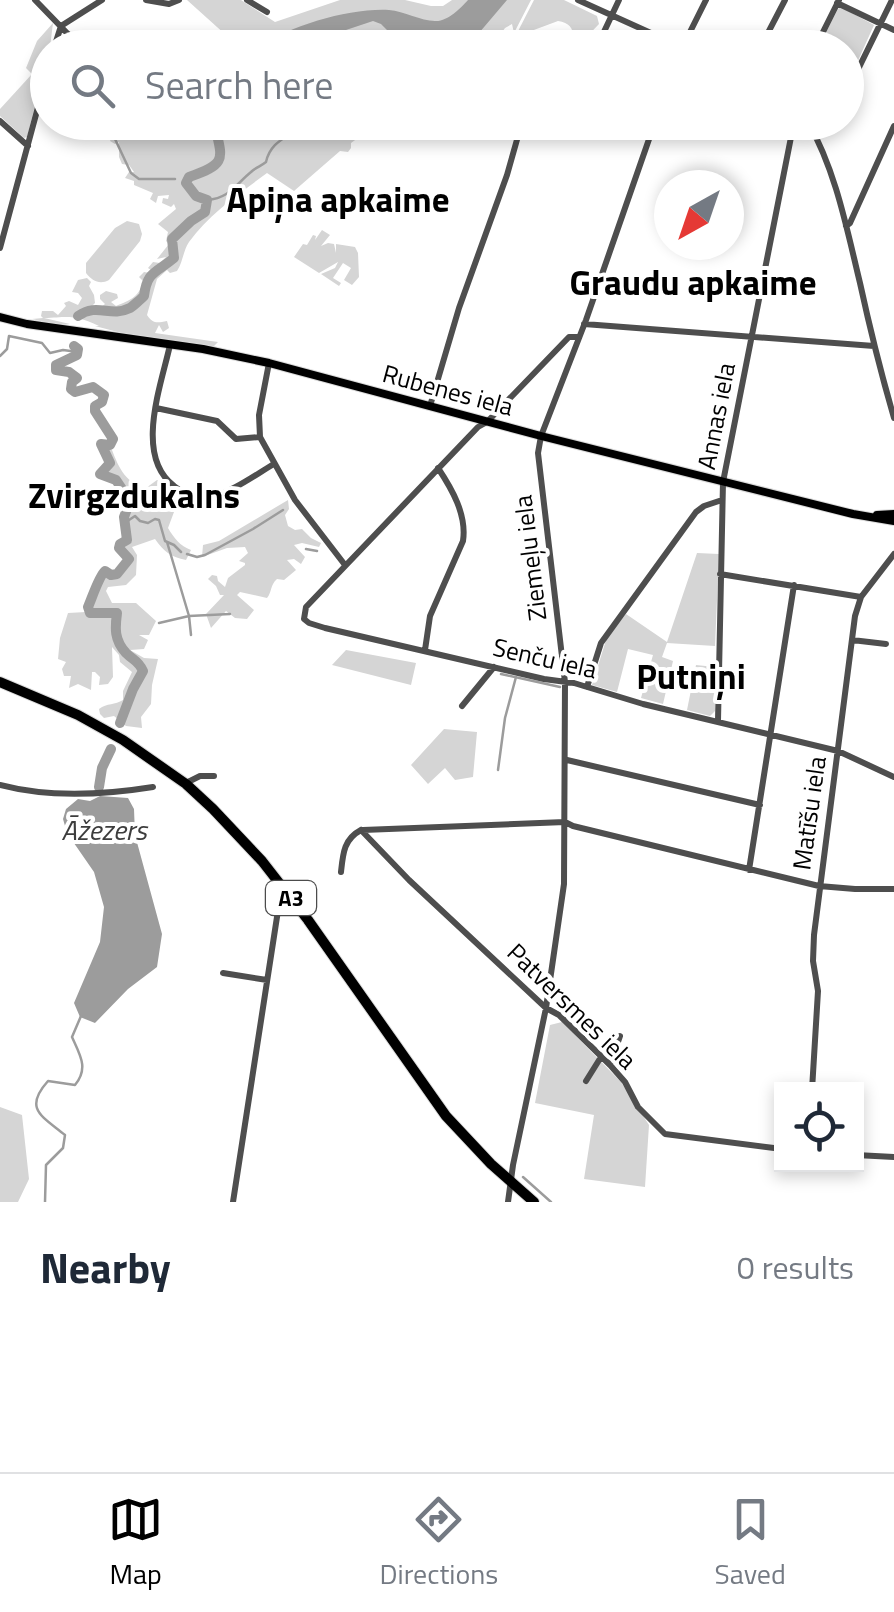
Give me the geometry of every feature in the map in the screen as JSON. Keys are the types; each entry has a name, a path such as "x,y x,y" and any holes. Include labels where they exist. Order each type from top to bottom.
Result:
{"highway":[{"name":"A3","path":"0,682 78,715 186,784 287,892 446,1116 534,1202"}],"main road":[{"name":"Rubenes iela","path":"0,319 203,349 269,363 723,482 867,516 894,518"}],"street":[{"path":"35,0 66,30"},
{"path":"60,30 102,0"},
{"path":"146,0 168,4 178,0"},
{"path":"246,0 267,12"},
{"path":"578,0 644,30"},
{"path":"604,30 618,0"},
{"path":"691,30 706,0"},
{"path":"769,30 784,0"},
{"path":"864,57 892,0"},
{"path":"824,30 838,2 894,30"},
{"path":"0,121 28,146"},
{"path":"846,226 894,126"},
{"path":"0,248 30,138"},
{"path":"430,406 517,140"},
{"name":"Ziemeļu iela","path":"508,1202 546,1008 564,884 565,682 538,453 649,140"},
{"name":"Annas iela","path":"718,721 723,482 790,140"},
{"path":"817,140 846,226 894,418"},
{"path":"584,324 874,346"},
{"path":"269,363 258,415 260,438 304,512 345,565 569,337 579,338"},
{"path":"170,345 153,432 153,452 170,484 188,495 205,498 274,464"},
{"path":"156,408 217,422 236,439 260,438"},
{"path":"425,650 430,616 464,531 460,508 438,468"},
{"path":"587,687 600,644 696,512 722,500"},
{"name":"Matīšu iela","path":"813,1082 818,1020 813,961 819,886 852,640 861,597 894,554"},
{"name":"Senču iela","path":"345,565 306,607 304,615 309,623 587,687 838,751 894,777"},
{"path":"720,574 861,597"},
{"path":"748,870 794,585"},
{"path":"852,640 886,644"},
{"path":"462,706 494,667"},
{"path":"566,760 760,805"},
{"path":"186,784 200,776 214,776"},
{"path":"0,785 62,794 153,787"},
{"path":"341,872 344,846 361,830 566,822 819,886 894,889"},
{"name":"Patversmes iela","path":"361,830 408,880 602,1057 624,1082 638,1107 665,1134 774,1148"},
{"path":"234,1202 279,904 287,892"},
{"path":"223,973 267,980"},
{"path":"610,1065 620,1036"},
{"path":"586,1081 602,1057"},
{"path":"864,1156 894,1158"}],"shaded area":[{"path":"187,0 241,0 275,22 340,0 405,0 443,6 452,0 531,0 516,30 512,24 504,30 220,30"},
{"path":"534,0 564,0 597,16 599,24 593,30 572,30 558,21 534,30 519,30"},
{"path":"841,7 874,25 864,47 864,30 827,30"},
{"path":"30,76 27,137 0,116 0,109"},
{"path":"355,140 348,152 340,151 294,191 267,173 197,232 177,271 167,270 157,279 147,315 156,322 167,321 169,328 163,332 159,325 155,333 218,342 213,347 129,335 77,318 44,318 70,324 58,325 32,319 43,318 42,311 58,315 69,301 78,305 82,298 72,292 78,280 87,278 94,295 94,311 103,312 101,307 105,304 100,295 106,291 117,294 118,298 111,302 116,306 126,302 141,288 144,282 139,277 150,273 148,268 153,262 160,263 166,257 157,259 169,244 168,232 158,224 176,209 174,204 171,207 162,203 169,195 158,196 156,203 150,199 153,193 125,178 134,172 129,165 122,164 119,142 110,141"},
{"path":"127,221 139,224 140,241 109,280 94,280 86,273 86,263 115,228"},
{"path":"322,230 330,235 321,246 334,244 336,253 336,244 355,247 359,277 352,285 344,280 351,268 343,263 333,278 341,283 339,286 321,274 335,268 338,262 319,273 294,257 303,244 307,245 313,235 315,240"},
{"path":"101,444 110,445 122,472 132,482 146,488 157,480 168,486 162,499 148,504 150,511 171,503 174,512 168,528 191,550 186,560 168,553 155,539 132,547 137,555 136,575 126,585 108,587 106,591 112,603 136,603 156,621 149,635 139,635 148,640 144,649 130,650 144,658 158,659 151,704 141,717 142,728 126,726 114,716 104,718 100,714 102,707 123,700 132,672 120,662 112,647 113,677 108,684 99,685 100,677 92,672 91,690 78,684 69,688 71,676 64,676 62,669 66,662 58,659 68,613 86,612 105,571 117,574 128,559 120,550 120,544 127,540 127,509 108,498 123,491 116,480 100,474 110,463"},
{"path":"288,500 288,526 302,529 321,543 319,547 294,545 305,557 301,564 287,560 296,570 284,580 277,579 267,598 240,592 237,595 254,610 247,619 235,618 226,611 211,628 206,614 224,595 208,579 217,576 225,587 228,578 245,565 239,561 248,553 245,547 227,548 202,557 203,545 219,541"},
{"path":"697,553 719,554 715,646 667,643 662,657 673,661 663,704 641,698 653,655 628,649 617,692 592,685 607,637 626,614 667,642"},
{"path":"346,650 416,663 411,685 332,665"},
{"path":"696,665 715,667 715,711 710,716 687,710"},
{"path":"444,729 477,732 473,777 455,780 445,768 428,784 411,765"},
{"path":"562,1022 621,1082 649,1125 645,1187 584,1179 594,1115 535,1103 550,1025"},
{"path":"0,1107 22,1115 29,1179 18,1202 0,1202"}],"water":[{"path":"468,0 507,0 482,30 387,30 373,21 346,30 293,30 339,15 373,10 440,21"},
{"name":"Āžezers","path":"100,796 128,798 134,809 135,835 162,934 157,967 128,989 95,1023 80,1017 74,1003 100,942 104,907 94,872 67,833 63,819 66,809 78,799 90,801"}],"waterway":[{"path":"115,140 131,173 139,179 175,179"},
{"path":"78,316 92,310 123,311 144,296 150,277 174,258 172,239 205,212 207,200 196,196 186,183 189,177 217,163 218,140"},
{"path":"207,200 227,194 266,162 281,140"},
{"path":"0,356 7,349 9,336 42,343 50,353 78,352"},
{"path":"74,346 77,355 56,365 56,370 77,378 72,382 75,392 93,387 104,395 95,411 113,439 110,445 101,444 110,463 100,474 116,480 124,492 108,498 127,509 127,540 119,548 129,559 117,574 105,571 88,607 90,613 117,613 119,643 143,671 120,723"},
{"path":"187,554 205,555 283,510"},
{"path":"126,522 135,516 148,523 159,520 165,541 181,552"},
{"path":"167,542 191,635"},
{"path":"306,549 317,551"},
{"path":"159,623 189,616 230,614"},
{"path":"501,674 560,687"},
{"path":"498,770 505,718 516,677"},
{"path":"99,787 111,749"},
{"path":"45,1202 46,1165 63,1148 65,1135 38,1111 37,1099 48,1081 75,1085 79,1079 82,1061 72,1037 81,1016"},
{"path":"523,1177 551,1202"}],"district":[{"name":"Apiņa apkaime","path":"338,200"},
{"name":"Graudu apkaime","path":"693,283"},
{"name":"Zvirgzdukalns","path":"134,496"},
{"name":"Putniņi","path":"691,677"}]}
